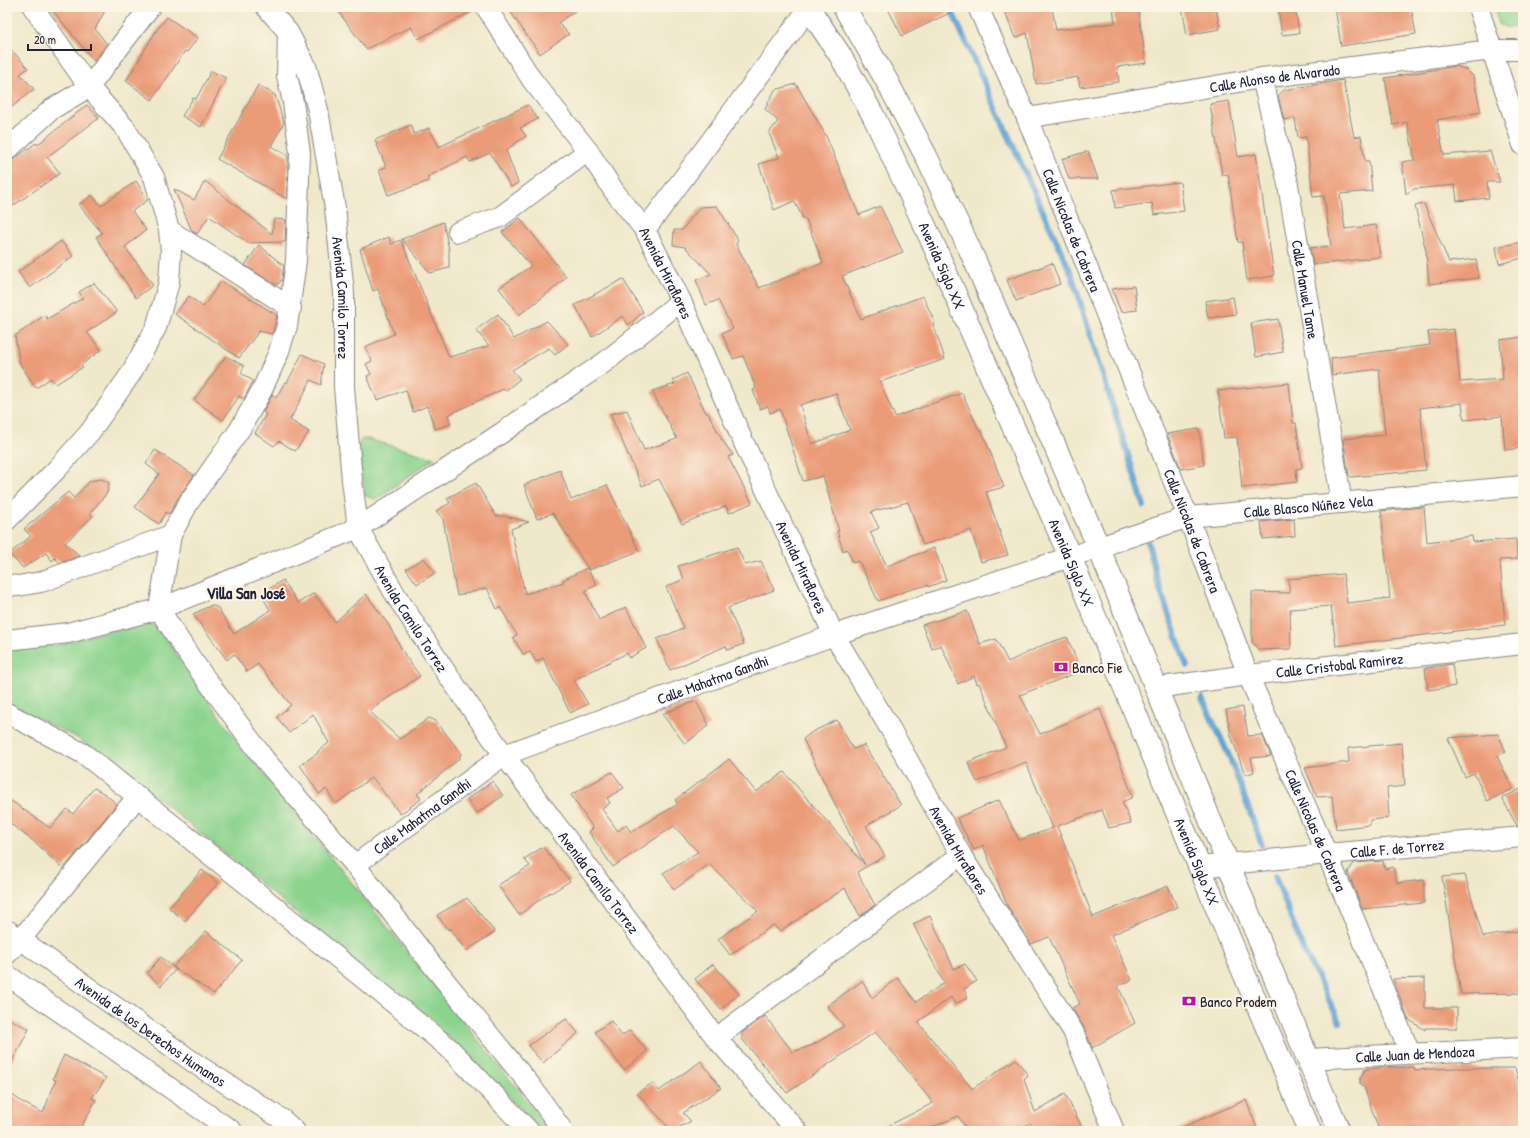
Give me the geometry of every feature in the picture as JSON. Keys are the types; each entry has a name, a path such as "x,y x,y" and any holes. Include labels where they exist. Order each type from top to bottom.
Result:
{"highway":[{"name":"Avenida Siglo XX","path":"808,7 840,54 874,117 932,241 1070,557 1310,1131"},
{"name":"Avenida Siglo XX","path":"844,7 888,83 926,156 971,252 1098,546 1155,688 1339,1131"}],"street":[{"path":"7,520 57,469 90,432 130,375 156,328 169,282 171,251 169,230 154,177 125,128 89,87 33,7"},
{"path":"7,150 52,108 89,87 150,7"},
{"name":"Avenida Camilo Torrez","path":"266,7 288,32 306,66 316,103 335,208 344,293 344,387 352,480 358,528 395,594 445,671 504,755 716,1038 797,1131"},
{"name":"Avenida Miraflores","path":"486,7 532,80 588,151 614,190 645,230 681,301 743,441 834,635 891,730 961,855 1073,1031 1114,1131"},
{"path":"645,230 808,7"},
{"name":"Calle Nicolas de Cabrera","path":"978,7 1028,118 1188,517 1248,675 1327,854 1410,1053"},
{"path":"1478,7 1523,145"},
{"path":"288,32 287,76 293,102 300,153 296,261 288,326 278,354 262,390 240,429 189,502 171,535 159,609 192,660 265,760 354,865 433,966 531,1086 563,1131"},
{"name":"Calle Alonso de Alvarado","path":"1028,118 1262,78 1492,50 1523,50"},
{"name":"Calle Manuel Tame","path":"1262,78 1287,179 1342,503"},
{"path":"458,232 500,217 588,151"},
{"path":"169,230 291,308"},
{"path":"7,640 68,633 159,609 358,528 500,434 604,362 681,301"},
{"name":"Calle Blasco Núñez Vela","path":"1098,546 1188,517 1523,486"},
{"path":"7,584 18,586 41,582 171,535"},
{"name":"Calle Mahatma Gandhi","path":"354,865 504,755 834,635 1070,557 1098,546"},
{"name":"Calle Cristobal Ramirez","path":"1155,688 1248,675 1523,644"},
{"path":"7,713 84,754 138,796 449,1048 529,1131"},
{"path":"11,942 138,796"},
{"name":"Calle F. de Torrez","path":"1200,867 1523,837"},
{"path":"716,1038 961,855"},
{"name":"Avenida de los Derechos Humanos","path":"11,942 283,1120 295,1131"},
{"path":"7,975 232,1131"},
{"name":"Calle Juan de Mendoza","path":"1308,1059 1523,1048"}],"green space":[{"path":"1494,7 1523,7 1523,28 1505,27 1499,24"},
{"path":"362,439 368,439 434,458 380,497 374,499 364,495 359,444"},
{"path":"146,623 155,626 161,632 228,729 528,1102 549,1131 542,1131 458,1045 344,953 147,789 79,739 7,703 7,650 63,644 132,624"}],"building":[{"path":"50,7 107,7 95,29 107,44 94,61"},
{"path":"335,7 475,7 475,10 418,39 411,27 366,49"},
{"path":"507,7 580,7 558,23 569,34 540,54"},
{"path":"887,7 962,7 902,36"},
{"path":"1003,7 1052,7 1056,30 1115,23 1113,7 1138,7 1146,63 1117,67 1119,82 1080,87 1078,77 1036,84 1027,33 1015,38"},
{"path":"1182,7 1216,7 1220,29 1187,35"},
{"path":"1278,7 1295,7 1299,33 1282,35"},
{"path":"1335,7 1411,7 1416,34 1341,46"},
{"path":"167,17 198,38 187,52 185,51 152,100 126,81 156,31"},
{"path":"7,45 28,68 20,74 34,89 7,111"},
{"path":"1456,66 1467,70 1473,76 1481,112 1437,120 1444,155 1490,151 1500,182 1487,182 1489,198 1457,201 1455,185 1414,189 1406,194 1402,162 1415,160 1407,122 1393,125 1385,78"},
{"path":"211,71 226,78 201,127 182,116 193,98 196,99"},
{"path":"1343,80 1354,137 1361,136 1365,161 1369,161 1372,191 1340,194 1345,229 1376,225 1380,257 1313,265 1310,248 1331,246 1324,196 1313,197 1306,137 1298,138 1295,118 1284,120 1278,96 1284,90"},
{"path":"796,84 826,136 859,215 880,206 903,252 842,276 861,319 923,296 935,323 933,324 945,359 880,382 895,417 962,393 980,432 982,431 1004,487 986,492 1008,555 981,562 971,530 923,545 908,502 871,512 879,528 870,532 887,566 934,548 946,580 928,587 928,585 909,590 878,601 859,561 853,563 847,549 843,551 837,531 839,531 823,476 803,481 780,409 770,413 768,406 760,409 753,390 756,388 743,356 733,359 722,333 733,329 718,300 706,305 696,280 711,274 685,247 673,245 674,230 682,230 700,207 717,206 738,240 736,244 759,288 823,263 806,219 804,220 794,201 774,210 759,164 779,158 769,133 778,121 765,109 775,90","holes":["836,393 850,430 812,444 800,405"]},
{"path":"258,85 275,95 284,123 271,146 288,156 287,199 217,159"},
{"path":"1229,101 1238,157 1256,154 1274,276 1247,280 1242,242 1238,242 1228,174 1222,175 1210,104"},
{"path":"87,105 99,118 47,157 60,173 7,210 7,164 36,143 37,145"},
{"path":"528,105 538,119 520,128 526,136 506,150 518,183 511,187 490,153 470,162 467,157 427,177 429,181 388,195 379,170 386,167 375,140 411,125 414,134 429,128 439,147"},
{"path":"1088,151 1098,179 1069,179 1062,159"},
{"path":"136,181 148,200 132,211 146,230 125,247 153,285 136,298 96,237 102,233 79,205 92,195 101,206"},
{"path":"205,181 272,234 274,219 286,220 285,242 248,243 209,216 197,234 192,231 174,189 194,200"},
{"path":"1180,182 1184,211 1154,215 1152,203 1115,208 1113,190"},
{"path":"1424,204 1449,262 1476,259 1479,278 1429,284 1426,251 1415,206"},
{"path":"520,218 566,277 552,290 519,315 499,288 531,266 502,232"},
{"path":"443,222 449,250 449,268 430,273 402,239"},
{"path":"389,237 391,244 401,240 449,357 489,346 476,330 498,314 514,339 547,321 568,344 555,355 549,348 512,370 520,379 505,391 503,389 448,415 451,424 435,429 427,406 413,412 406,390 377,400 367,376 371,374 366,364 372,361 365,347 394,334 378,289 373,291 360,249"},
{"path":"61,241 73,256 30,288 18,272"},
{"path":"1523,242 1523,258 1499,264 1496,247"},
{"path":"259,245 284,266 282,280 278,284 274,284 245,265"},
{"path":"1052,263 1060,284 1016,301 1007,280"},
{"path":"623,279 643,312 628,325 623,316 592,337 575,305"},
{"path":"221,281 277,315 272,334 259,331 239,358 175,314 189,296 203,307"},
{"path":"94,283 117,312 87,332 101,350 81,365 83,367 56,384 51,378 36,388 20,364 15,336 45,315 47,319 83,298 79,292"},
{"path":"1134,286 1137,310 1121,312 1112,289"},
{"path":"1233,297 1236,314 1208,318 1205,301"},
{"path":"1278,319 1283,352 1256,357 1251,323"},
{"path":"1454,329 1460,382 1503,379 1500,340 1523,337 1523,448 1505,450 1502,416 1464,420 1462,403 1420,408 1426,470 1351,477 1349,475 1343,439 1385,435 1379,369 1332,375 1331,358 1430,345 1428,332"},
{"path":"302,354 324,364 321,385 311,380 290,420 309,432 295,451 279,441 274,446 255,433 266,414 263,412 272,395 276,398 285,382 287,383"},
{"path":"226,356 244,366 241,373 253,381 244,399 239,396 223,420 194,400"},
{"path":"687,373 706,413 708,413 722,440 733,455 728,457 752,503 729,513 726,506 682,524 659,479 642,486 610,414 627,410 644,450 677,439 652,391 675,384 673,380"},
{"path":"1289,383 1293,423 1296,423 1302,468 1296,469 1297,482 1242,488 1237,437 1224,438 1218,391"},
{"path":"1199,429 1204,465 1181,469 1167,434"},
{"path":"155,450 194,475 169,514 166,512 159,524 135,507 159,474 146,464"},
{"path":"560,470 571,500 607,485 639,551 589,570 553,513 537,519 524,485"},
{"path":"101,479 109,483 107,493 90,513 93,516 65,543 80,556 60,563 55,558 52,561 46,553 23,568 9,554 31,536 24,529 68,492 74,498 90,481"},
{"path":"476,483 496,516 504,516 529,522 511,529 525,594 564,582 563,580 587,568 597,585 585,591 599,620 626,607 646,648 629,658 627,653 574,680 588,704 570,713 543,658 536,662 530,651 523,654 513,637 517,635 500,607 497,609 487,588 457,596 443,519 436,511 450,503 447,498"},
{"path":"1424,507 1427,542 1472,536 1473,542 1516,539 1517,559 1500,560 1505,625 1336,646 1331,606 1290,609 1291,649 1259,650 1252,642 1252,592 1290,593 1288,579 1343,574 1347,603 1390,598 1381,511"},
{"path":"1294,519 1295,536 1263,539 1261,522"},
{"path":"737,547 745,565 761,561 774,590 728,608 744,644 728,650 726,646 670,670 657,639 684,628 666,587 684,579 678,566"},
{"path":"424,558 435,573 417,584 406,569"},
{"path":"283,580 298,603 314,593 335,622 366,594 388,624 406,657 420,676 369,711 400,739 429,718 436,721 461,753 459,759 417,794 421,799 400,814 372,777 336,804 326,789 319,794 300,765 318,753 318,751 329,743 313,714 289,733 277,717 291,705 258,664 247,672 234,654 227,660 193,614 212,605 218,608 234,634 270,610 261,594"},
{"path":"967,611 980,644 996,639 1008,662 1045,644 1067,637 1081,671 1020,695 1040,734 1100,709 1133,797 1122,802 1131,823 1109,828 1102,810 1057,826 1093,917 1168,886 1177,907 1111,935 1132,980 1118,986 1135,1023 1092,1048 1084,1027 1072,1008 1080,1004 1049,937 1031,944 1008,907 983,845 974,850 957,818 999,800 1019,840 1053,828 1026,762 977,782 968,762 1006,747 979,683 977,684 974,676 958,684 941,645 932,649 922,625"},
{"path":"1452,664 1455,686 1428,690 1425,668"},
{"path":"696,701 709,725 685,744 662,714"},
{"path":"1243,707 1248,736 1262,735 1271,756 1251,758 1254,772 1245,775 1231,735 1226,710"},
{"path":"837,720 853,749 864,745 901,805 866,826 885,856 857,872 875,905 860,916 845,888 780,931 773,925 730,955 718,939 758,911 709,864 674,890 663,873 698,852 674,826 613,867 589,832 593,828 571,795 612,772 624,788 607,798 610,803 602,809 618,831 626,825 631,832 678,804 675,800 729,759 756,792 784,772 865,865 803,739 812,732"},
{"path":"1498,734 1506,752 1497,756 1513,789 1487,801 1474,773 1465,777 1448,738"},
{"path":"1402,743 1405,786 1387,788 1389,818 1370,820 1370,825 1336,829 1332,796 1317,797 1305,768 1349,762 1348,748"},
{"path":"493,781 503,796 477,813 467,799"},
{"path":"94,788 105,794 117,804 63,869 37,844 7,821 7,798 50,828 67,809 73,814"},
{"path":"1523,788 1523,826 1517,826 1502,798"},
{"path":"543,847 570,881 551,893 550,892 519,915 498,885 530,866 524,859"},
{"path":"1383,861 1385,869 1393,867 1397,883 1424,880 1424,903 1362,909 1348,872 1354,863"},
{"path":"202,870 218,883 185,921 169,908"},
{"path":"1465,875 1483,937 1523,930 1523,993 1461,994 1442,877"},
{"path":"467,898 495,932 466,951 450,928 448,930 437,915"},
{"path":"930,916 954,969 965,964 977,981 964,989 968,998 955,1004 951,997 918,1022 972,1089 1016,1059 1028,1075 1024,1079 1035,1112 1065,1094 1084,1131 1035,1131 1030,1123 1017,1131 968,1131 958,1116 924,1131 878,1131 933,1103 875,1032 787,1093 742,1039 742,1033 765,1016 793,1052 813,1045 844,1026 827,1006 862,981 872,998 898,978 916,1002 944,983 913,924"},
{"path":"206,931 242,960 214,994 173,967"},
{"path":"161,957 176,969 161,986 147,973"},
{"path":"713,964 739,994 721,1009 695,979"},
{"path":"1425,978 1425,1008 1457,1008 1457,1028 1425,1028 1425,1030 1408,1019 1393,979"},
{"path":"7,1018 29,1029 7,1071"},
{"path":"566,1019 578,1033 543,1063 528,1046"},
{"path":"611,1021 622,1036 630,1030 647,1051 624,1070 595,1032"},
{"path":"64,1055 106,1078 92,1098 96,1100 79,1131 7,1131 7,1091 22,1102 43,1113 56,1080 53,1079"},
{"path":"701,1061 721,1088 683,1113 691,1121 672,1131 637,1093 653,1083 659,1091"},
{"path":"1387,1067 1414,1067 1415,1070 1515,1068 1521,1090 1523,1089 1523,1131 1427,1131 1426,1129 1379,1130 1364,1087 1360,1084 1360,1079 1365,1070"},
{"path":"1246,1100 1258,1131 1174,1131"}],"waterway":[{"path":"950,7 1071,273 1144,506"},
{"path":"1148,543 1158,584 1187,666"},
{"path":"1202,698 1230,758 1262,845"},
{"path":"1275,876 1303,949 1340,1022"}],"place":[{"name":"Banco Fie","path":"1061,667"},
{"name":"Banco Prodem","path":"1189,1001"}],"district":[{"name":"Villa San José","path":"246,593"}]}
